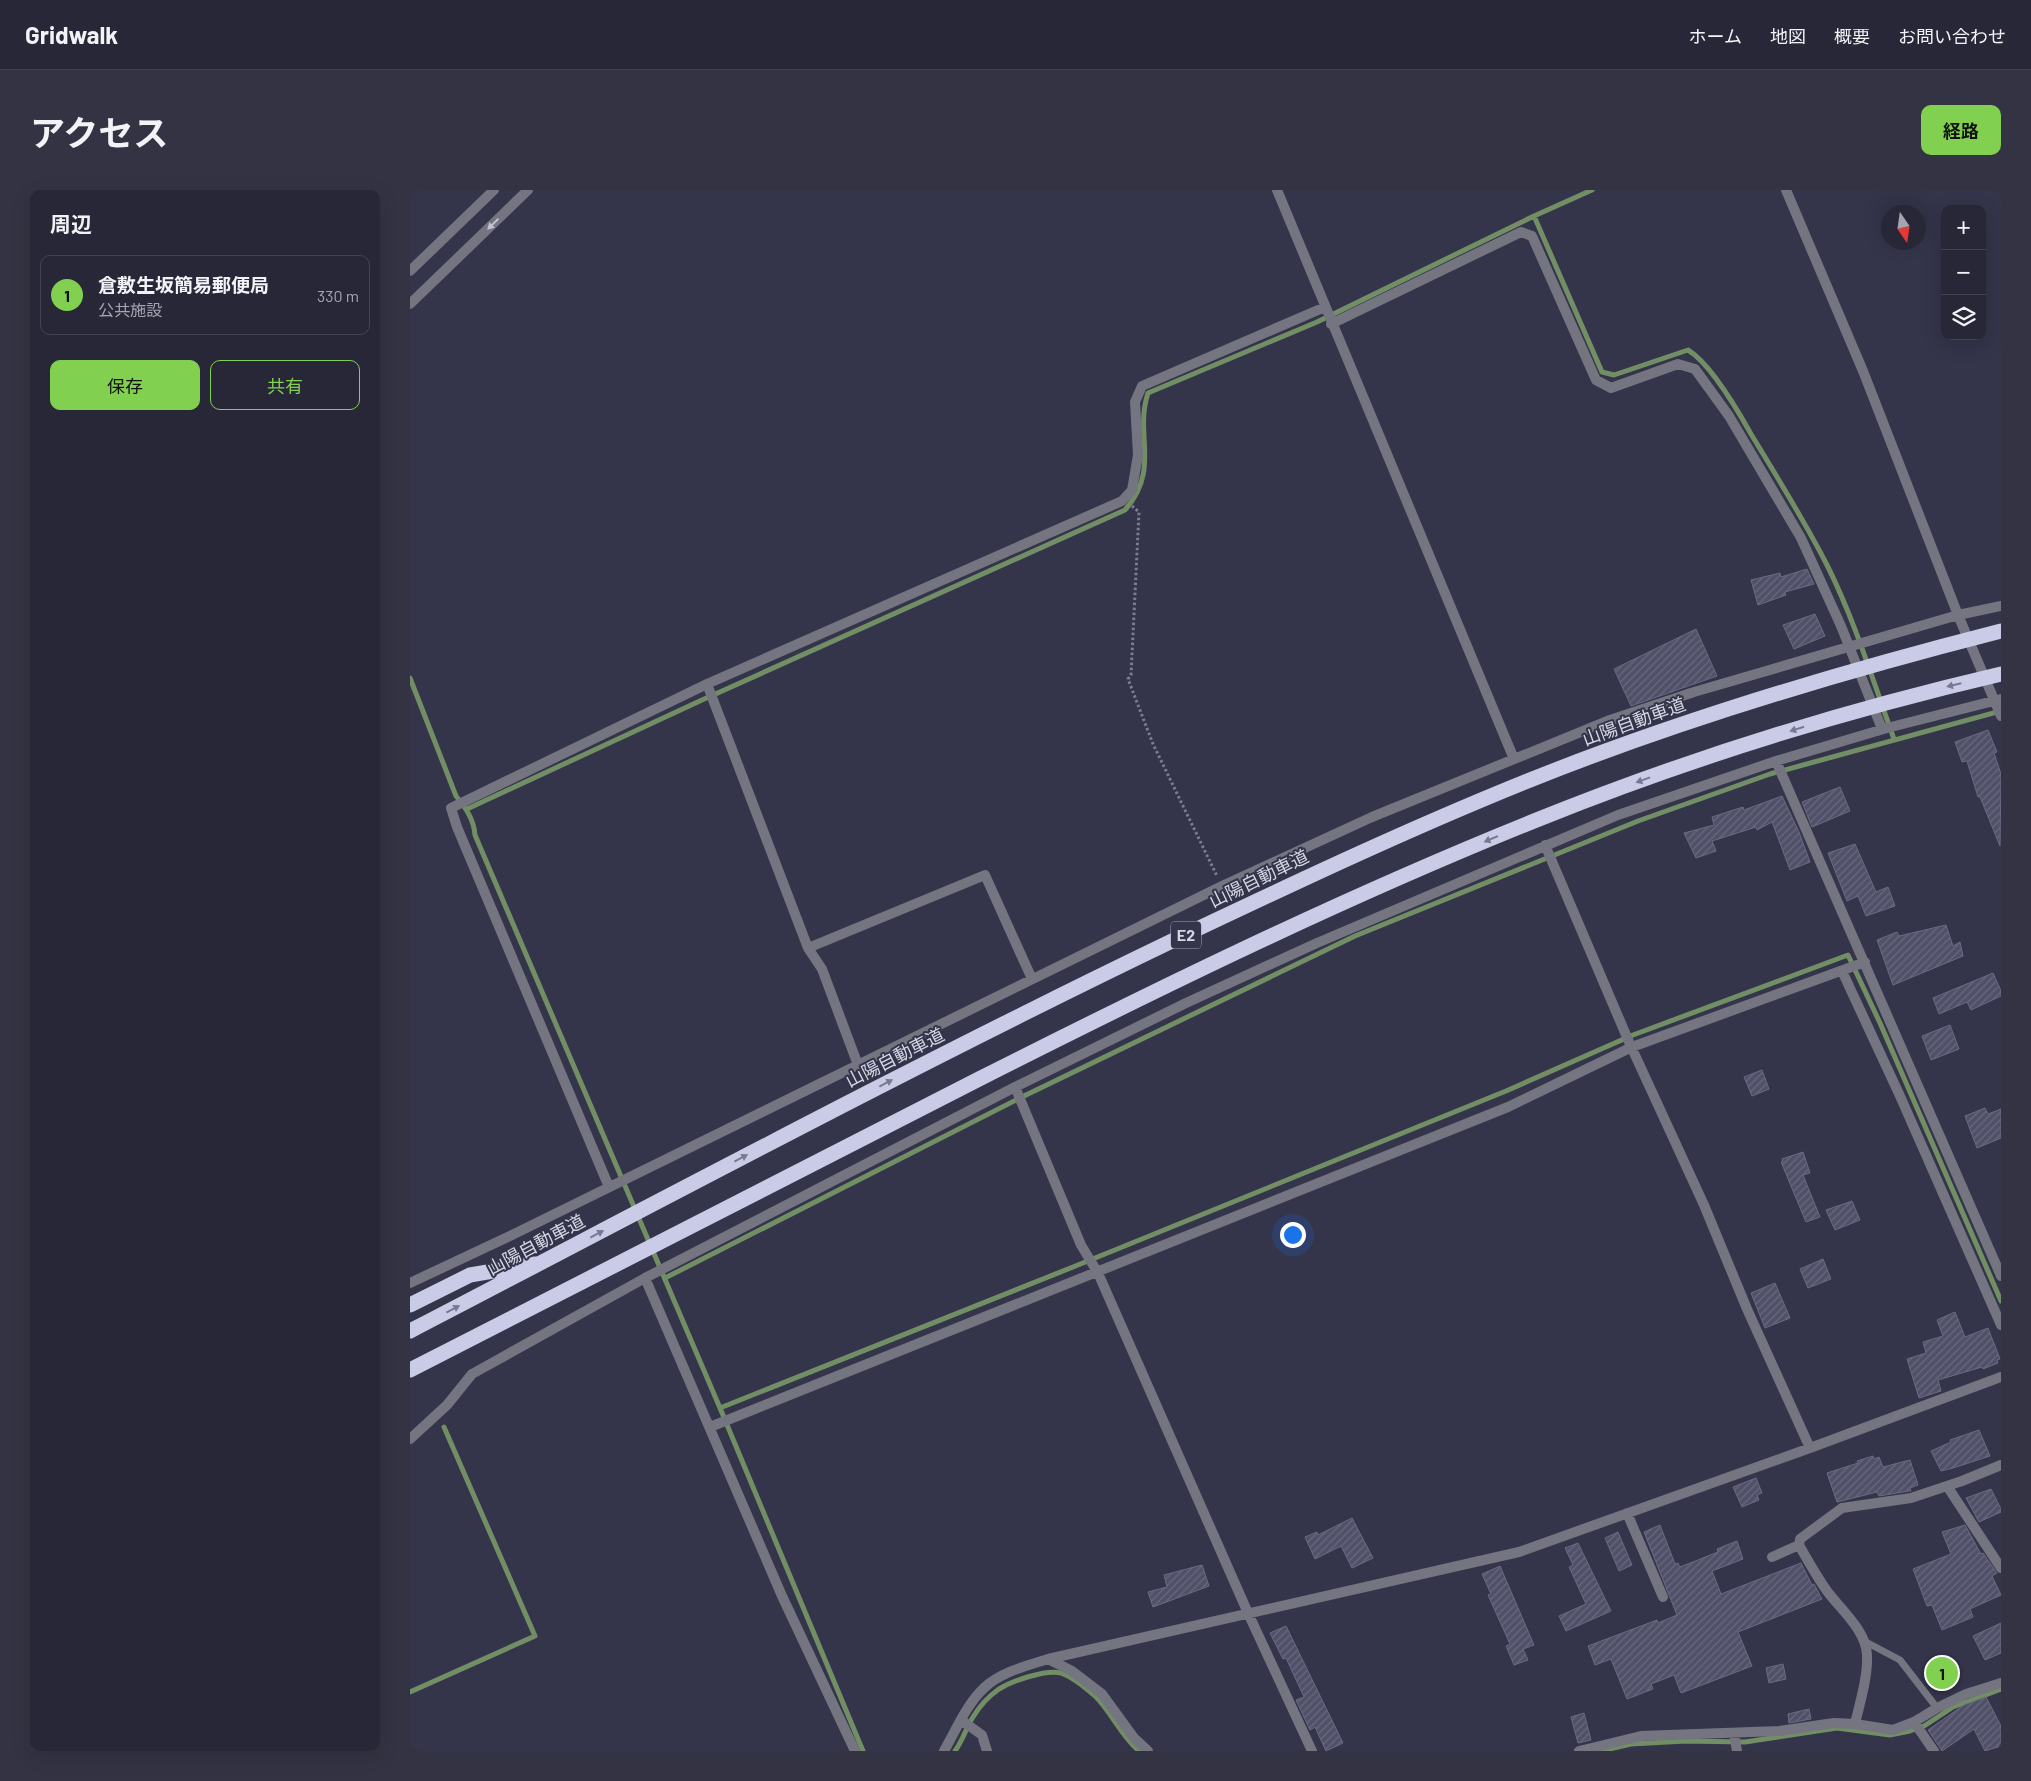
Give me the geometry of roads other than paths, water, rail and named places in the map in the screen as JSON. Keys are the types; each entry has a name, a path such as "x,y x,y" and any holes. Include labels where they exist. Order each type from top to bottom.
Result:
{"highway":[{"name":"山陽自動車道","path":"410,1331 923,1064 1101,975 1341,860 1527,781 1661,731 1793,689 2001,631"},
{"name":"E2","path":"410,1370 1127,1004 1338,904 1535,820 1675,769 1802,727 2001,674"},
{"path":"410,1306 470,1275 540,1263"}],"street":[{"path":"410,271 494,190"},
{"path":"410,304 528,190"},
{"path":"1277,190 1514,759"},
{"path":"410,1439 447,1405 472,1374 649,1276 1018,1094 1186,1003 1308,946 1548,852 1618,815 1779,767 1887,728 1998,706 1958,615 1862,371 1786,190"},
{"path":"613,1186 457,827 451,808 469,798 711,693 1122,501 1132,490 1138,455 1135,402 1142,386 1328,316 1521,232 1532,236 1596,380 1611,388 1678,364 1694,369 1728,416 1801,538 1857,643 1887,728"},
{"path":"410,1283 613,1186 1222,886 1372,817 1628,714 1857,643 1958,615 2001,606"},
{"path":"711,693 808,948 822,969 858,1065"},
{"path":"1779,767 1862,963 2001,1276"},
{"path":"1548,852 1629,1041 1704,1205 1747,1309 1810,1448"},
{"path":"808,948 985,875 1032,980"},
{"path":"715,1426 1096,1270 1508,1107 1629,1041 1862,963"},
{"path":"1844,969 2001,1325"},
{"path":"1018,1094 1087,1254 1096,1270 1248,1613 1312,1751"},
{"path":"649,1276 715,1426 782,1596 856,1751"},
{"path":"944,1751 966,1723 966,1710 984,1688 1009,1672 1048,1659 1520,1552 2001,1377"},
{"path":"1855,1724 1866,1668 1867,1655 1864,1641 1847,1614 1827,1590 1799,1546 1800,1539 1842,1508 1911,1498 2001,1465"},
{"path":"1947,1486 2001,1568"},
{"path":"1626,1514 1663,1597"},
{"path":"1772,1557 1799,1546"},
{"path":"1048,1659 1072,1671 1102,1694 1134,1738 1148,1751"},
{"path":"1579,1751 1641,1736 1735,1742 1778,1731 1834,1723 1893,1730 1917,1726 1937,1708 1966,1694 2001,1683"},
{"path":"966,1723 982,1735 988,1751"},
{"path":"1917,1726 1934,1751"}],"lane":[{"path":"1864,1641 1900,1660 1937,1708"}],"waterway":[{"path":"467,809 702,700 1125,510 1136,495 1142,480 1145,452 1144,408 1148,393 1317,322 1534,216 1592,190"},
{"path":"1534,216 1602,372 1614,375 1688,350 1706,366 1723,388 1790,499 1827,565 1855,629 1894,739"},
{"path":"410,678 456,796 471,819 475,835 720,1408 1506,1091 1633,1035 1848,955 1880,1023 2001,1301"},
{"path":"665,1278 1026,1095 1355,936 1638,821 1770,774 2001,711"},
{"path":"720,1408 863,1751"},
{"path":"410,1692 535,1636 444,1427"},
{"path":"955,1751 975,1713 995,1692 1020,1679 1055,1672 1070,1677 1096,1697 1139,1751"},
{"path":"1601,1751 1631,1744 1686,1741 1745,1742 1837,1728 1890,1735 1924,1726 1953,1707 2001,1689"}],"place":[{"name":"倉敷生坂簡易郵便局","path":"1942,1673"}]}
